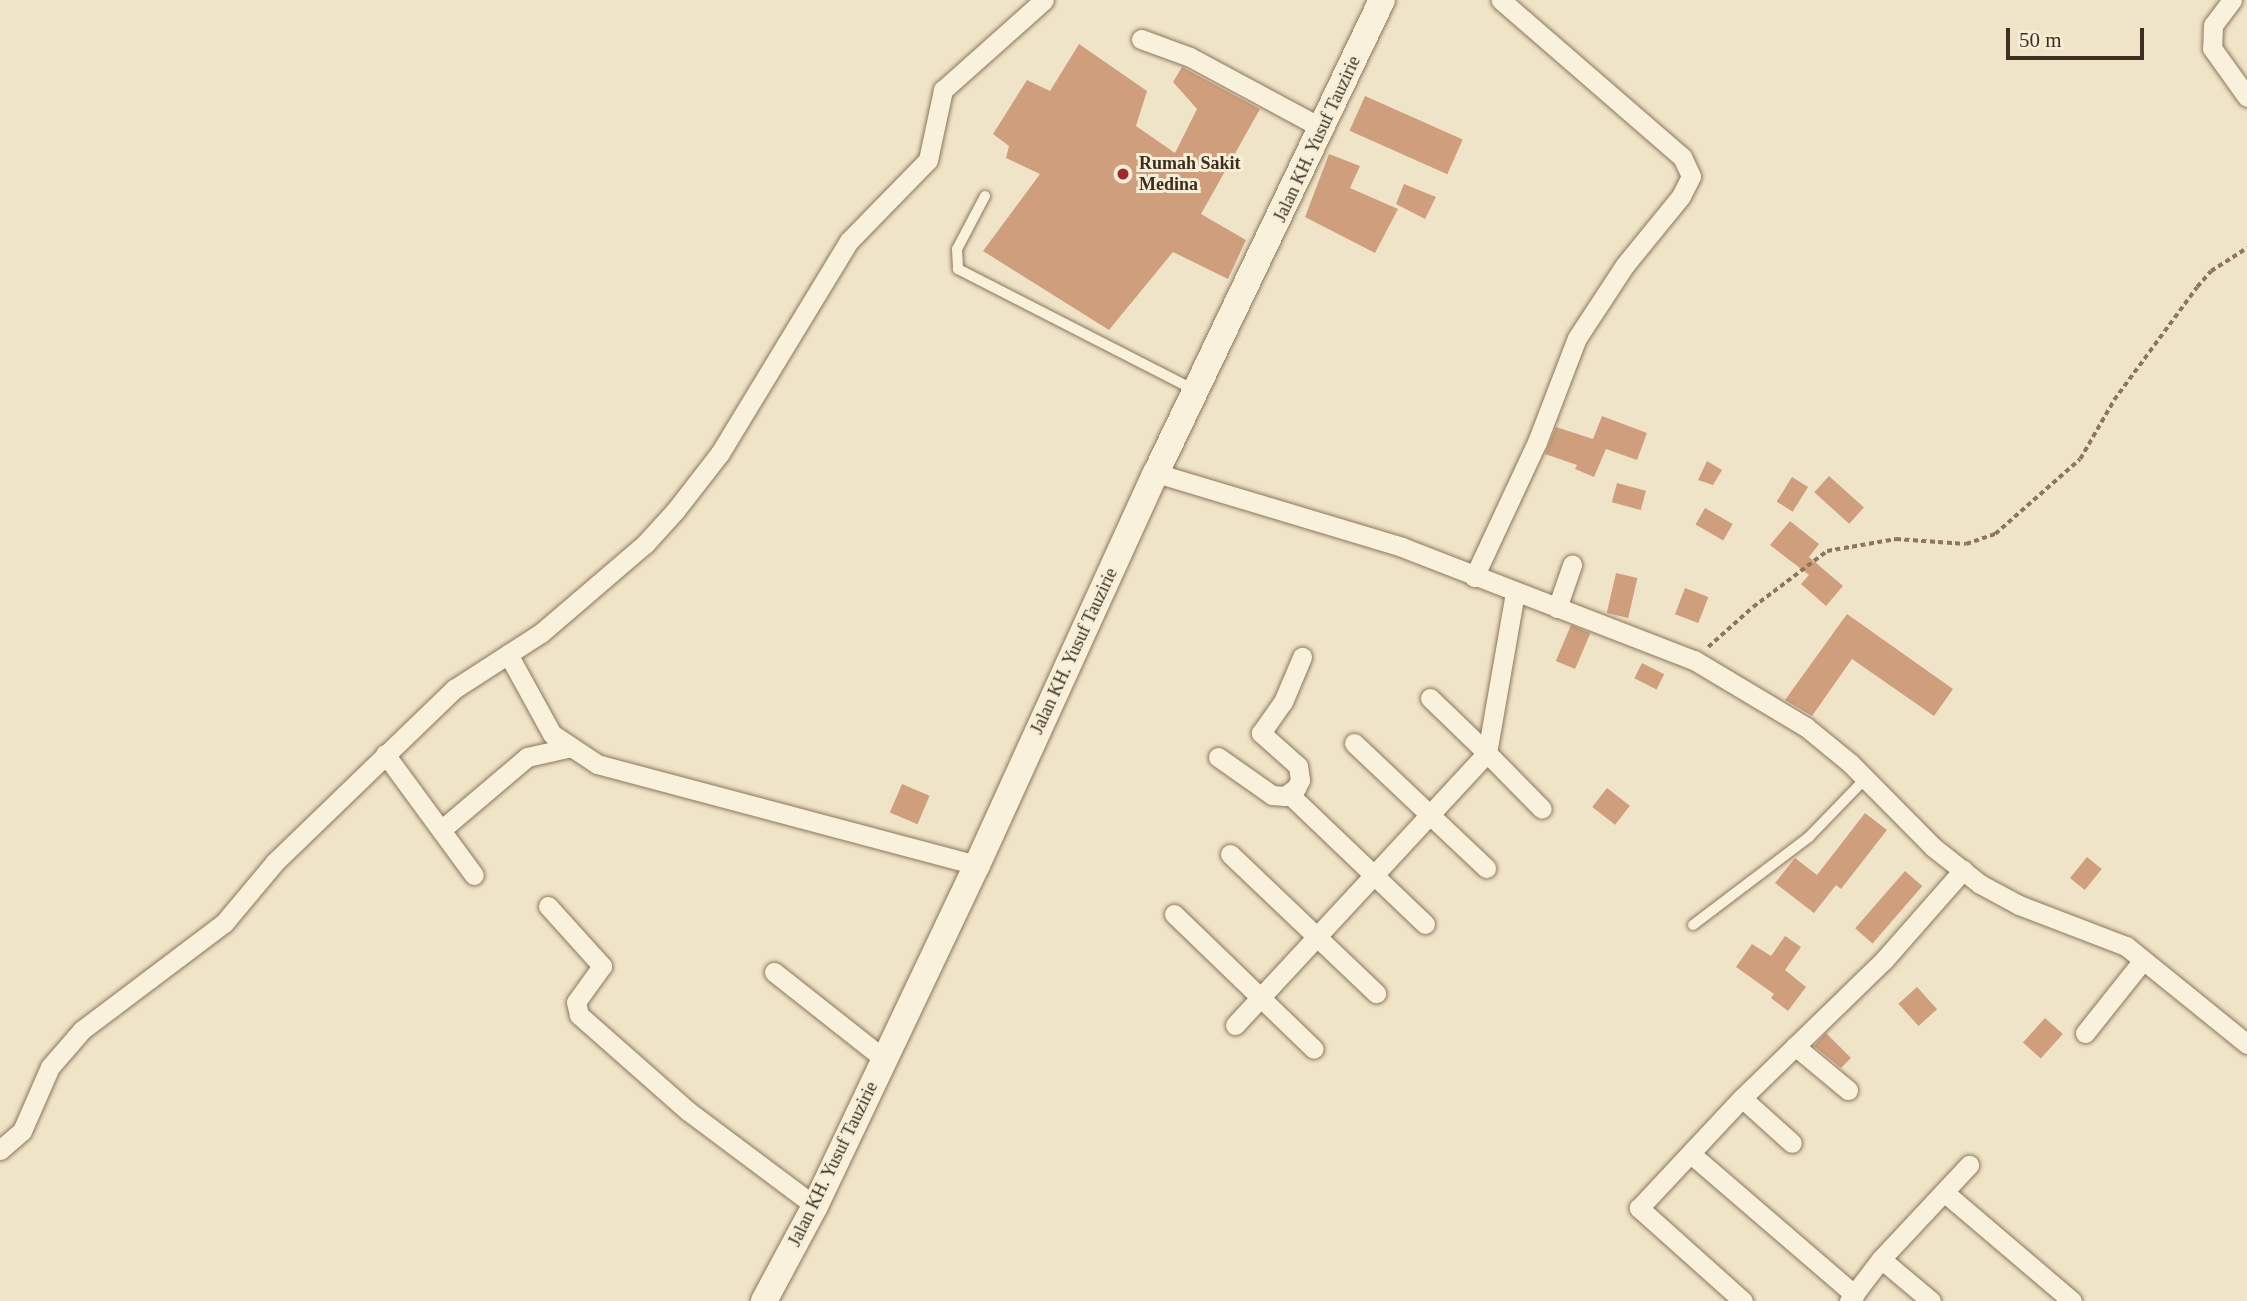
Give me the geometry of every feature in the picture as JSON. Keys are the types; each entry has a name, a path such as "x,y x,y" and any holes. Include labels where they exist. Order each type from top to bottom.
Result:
{"main road":[{"name":"Jalan KH. Yusuf Tauzirie","path":"764,1301 815,1206 977,864 1156,473 1198,392 1382,0"}],"street":[{"path":"0,1150 22,1131 50,1067 82,1030 224,923 268,868 454,689 541,633 645,544 698,484 849,241 928,160 943,90 1044,0"},
{"path":"1474,577 1537,442 1577,338 1625,265 1681,196 1691,176 1682,157 1500,0"},
{"path":"2232,0 2213,25 2211,42 2216,57 2247,97"},
{"path":"1141,39 1190,57 1322,128"},
{"path":"1156,473 1402,547 1694,660 1806,727 1963,870 2019,905 2126,946 2247,1044"},
{"path":"1557,608 1572,565"},
{"path":"1236,1025 1487,753 1515,592"},
{"path":"508,654 538,716 567,748 630,775 977,864"},
{"path":"1289,794 1300,780 1297,766 1261,733 1283,702 1302,657"},
{"path":"1430,698 1542,808"},
{"path":"1354,743 1486,868"},
{"path":"441,830 527,757 567,748"},
{"path":"385,754 474,875"},
{"path":"1218,757 1272,795 1289,794 1425,924"},
{"path":"1230,855 1376,993"},
{"path":"1743,1301 1639,1208 1742,1098 1795,1046 1809,1038 1884,960 1963,870"},
{"path":"548,906 602,966 576,1002 579,1015 688,1111 815,1206"},
{"path":"1174,915 1314,1049"},
{"path":"2085,1033 2143,960"},
{"path":"774,972 884,1059"},
{"path":"1795,1046 1848,1090"},
{"path":"1742,1098 1792,1143"},
{"path":"1691,1154 1852,1298 1881,1259 1969,1166"},
{"path":"1944,1192 2072,1301"},
{"path":"1881,1259 1931,1301"}],"lane":[{"path":"985,196 957,249 958,269 1198,392"},
{"path":"1693,926 1809,837 1865,779"}],"path":[{"path":"1694,660 1753,607 1827,551 1896,539 1966,544 1994,534 2066,475 2197,287 2211,271 2247,248"}],"building":[{"name":"Rumah Sakit Medina","path":"1079,44 1147,91 1136,126 1175,153 1197,109 1173,82 1182,67 1260,109 1201,214 1246,240 1228,279 1173,252 1109,330 983,251 1040,174 1006,158 1009,146 993,134 1027,80 1050,91"},
{"path":"1365,96 1463,140 1447,174 1350,131"},
{"path":"1329,154 1360,166 1350,188 1398,209 1375,253 1305,217"},
{"path":"1404,184 1436,197 1425,219 1396,204"},
{"path":"1602,416 1647,433 1637,460 1606,449 1594,477 1575,469 1577,465 1545,454 1556,427 1593,439"},
{"path":"1707,461 1722,470 1713,485 1698,480"},
{"path":"1829,476 1864,507 1849,524 1814,492"},
{"path":"1792,477 1808,487 1793,512 1777,502"},
{"path":"1617,483 1646,491 1641,510 1612,502"},
{"path":"1705,508 1733,524 1723,540 1696,524"},
{"path":"1790,521 1819,544 1809,557 1843,586 1826,606 1801,584 1809,575 1770,545"},
{"path":"1616,573 1637,578 1628,618 1607,613"},
{"path":"1685,588 1708,597 1698,623 1675,614"},
{"path":"1847,614 1953,689 1934,716 1852,659 1812,716 1785,700"},
{"path":"1571,625 1590,633 1575,669 1556,661"},
{"path":"1642,663 1664,674 1657,689 1634,678"},
{"path":"902,784 930,796 918,824 890,813"},
{"path":"1607,788 1630,806 1615,825 1592,807"},
{"path":"1865,813 1887,830 1841,889 1836,885 1814,913 1775,883 1795,858 1817,875"},
{"path":"2087,857 2102,869 2085,890 2070,878"},
{"path":"1905,871 1922,886 1872,943 1855,928"},
{"path":"1785,936 1801,947 1785,970 1806,987 1788,1011 1771,998 1774,994 1736,967 1752,944 1771,956"},
{"path":"1917,987 1937,1009 1918,1026 1898,1004"},
{"path":"2045,1018 2063,1034 2041,1059 2023,1043"},
{"path":"1826,1033 1851,1058 1841,1068 1814,1046"}],"place":[{"name":"Rumah Sakit Medina","path":"1123,174"}]}
